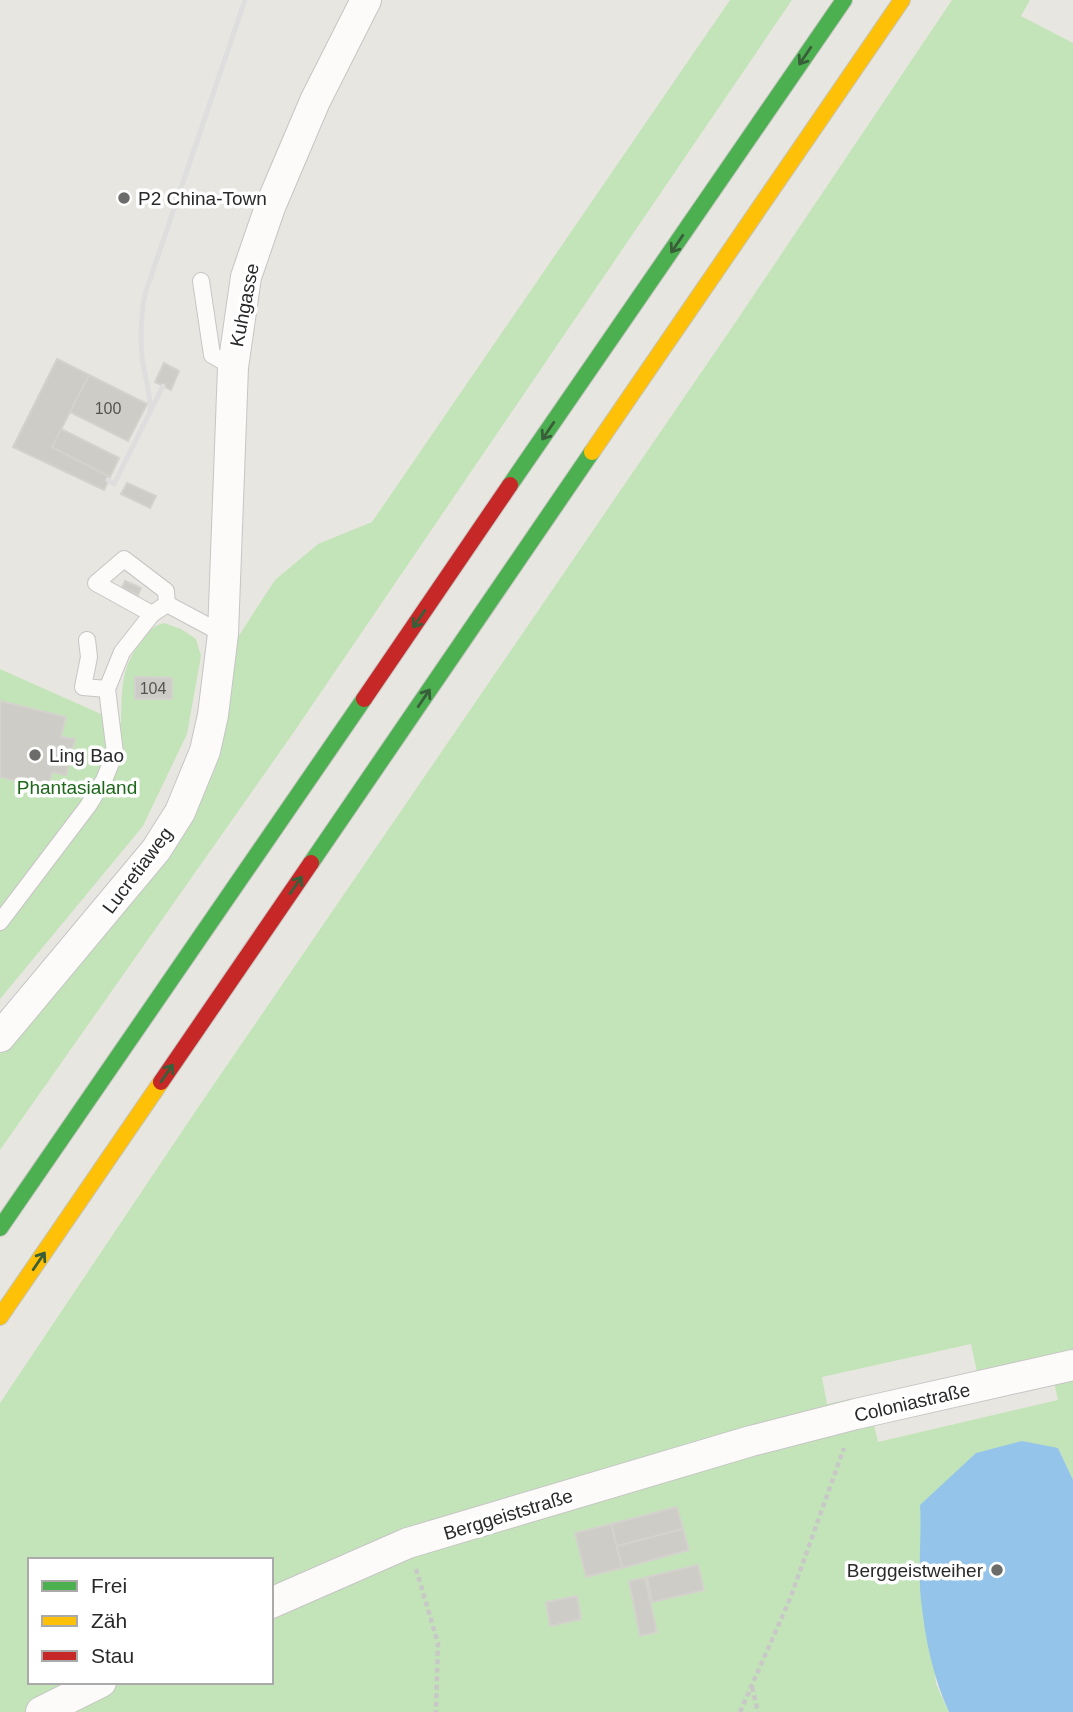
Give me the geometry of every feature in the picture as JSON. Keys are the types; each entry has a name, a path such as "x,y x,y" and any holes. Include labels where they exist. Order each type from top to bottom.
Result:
{"highway":[{"path":"0,1228 844,0"},
{"path":"0,1317 902,0"}],"street":[{"name":"Kuhgasse","path":"223,634 226,497 233,367 246,277 270,207 315,101 366,0"},
{"name":"Lucretiaweg","path":"0,1037 131,882 156,850 180,812 205,751 213,715 223,634"},
{"name":"Coloniastraße","path":"751,1441 856,1414 1073,1365"},
{"name":"Berggeiststraße","path":"273,1602 408,1543 751,1441"},
{"path":"41,1712 97,1684"}],"lane":[{"path":"201,281 212,355 233,367"},
{"path":"152,614 96,583 124,559 166,591 167,604"},
{"path":"167,604 223,634"},
{"path":"0,922 88,806 104,780 115,753 107,689 122,652 152,614 167,604"},
{"path":"87,640 89,657 83,687 107,689"}],"path":[{"path":"740,1712 790,1599 856,1414"},
{"path":"408,1543 438,1643 436,1712"},
{"path":"752,1686 758,1712"}],"green space":[{"path":"730,0 792,0 296,729 0,1150 0,1054 176,846 215,770 238,637 275,580 318,544 372,522"},
{"path":"952,0 1030,0 1021,16 1073,43 1073,1480 1058,1448 920,1505 936,1684 949,1712 0,1712 0,1403 197,1109 733,326","holes":["971,1344 977,1372 827,1404 822,1377","1053,1378 1058,1400 878,1442 873,1421"]},
{"name":"Phantasialand","path":"164,623 181,629 196,639 201,656 187,734 143,826 0,999 0,669 121,723 124,679 130,659 150,631"}],"water":[{"name":"Berggeistweiher","path":"1022,1441 1058,1448 1073,1480 1073,1712 949,1712 935,1674 924,1621 920,1583 920,1505 976,1453"}],"building":[{"path":"57,359 89,375 52,447 110,477 104,490 13,447"},
{"path":"164,363 179,371 171,390 155,382"},
{"path":"89,375 147,404 128,441 70,412"},
{"path":"61,429 119,458 110,477 52,447"},
{"path":"127,483 156,496 150,508 121,494"},
{"path":"125,581 141,588 138,595 122,588"},
{"path":"135,677 172,678 172,699 135,699"},
{"name":"Ling Bao","path":"0,701 66,717 61,737 75,739 66,775 52,772 48,788 0,777"},
{"path":"677,1507 683,1529 617,1546 611,1524"},
{"path":"611,1524 622,1568 586,1577 575,1533"},
{"path":"683,1529 689,1550 622,1568 617,1546"},
{"path":"698,1565 704,1590 652,1602 647,1577"},
{"path":"645,1578 657,1632 640,1636 629,1581"},
{"path":"577,1596 581,1619 550,1626 546,1602"}],"railway":[{"path":"150,412 141,348 145,294 245,0"},
{"path":"108,480 114,484 163,386"}],"traffic: fast":[{"path":"510,485 844,0"},
{"path":"311,863 592,452"},
{"path":"0,1228 364,699"}],"traffic: slow":[{"path":"592,452 902,0"},
{"path":"0,1317 161,1082"}],"traffic: jam":[{"path":"364,699 510,485"},
{"path":"161,1082 311,863"}],"place":[{"name":"P2 China-Town","path":"124,198"},
{"name":"Ling Bao","path":"35,755"},
{"name":"Berggeistweiher","path":"997,1570"}]}
